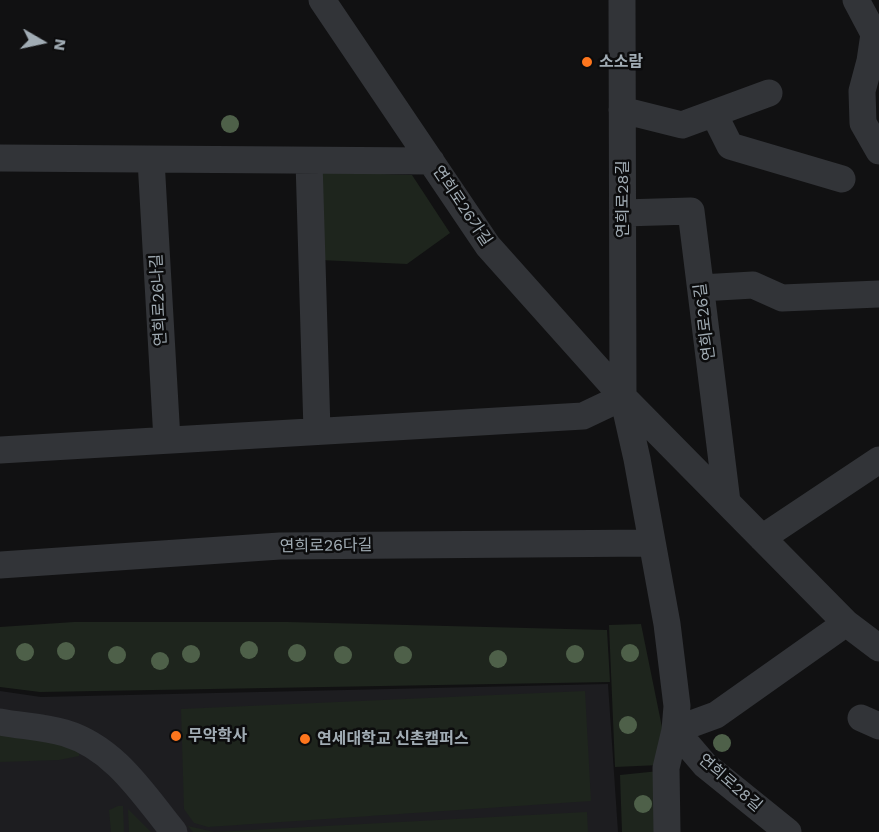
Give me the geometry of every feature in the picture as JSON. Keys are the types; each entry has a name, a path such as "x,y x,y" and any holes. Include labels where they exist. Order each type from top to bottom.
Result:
{"street":[{"name":"연희로26가길","path":"322,0 488,246 623,397"},
{"name":"연희로28길","path":"622,0 623,397 637,459 667,624 677,706 675,730 666,768 667,832"},
{"path":"856,0 876,35 862,91 863,123 879,151"},
{"path":"622,110 681,125 769,93"},
{"path":"714,114 730,146 842,179"},
{"path":"0,158 431,161"},
{"name":"연희로26나길","path":"151,160 167,440"},
{"path":"309,161 317,431"},
{"name":"연희로26길","path":"623,213 692,211 727,502"},
{"path":"701,288 753,285 782,298 879,294"},
{"path":"0,450 583,416 623,397 846,623 879,648"},
{"path":"762,538 879,460"},
{"name":"연희로26다길","path":"0,565 280,546 652,543"},
{"path":"675,730 716,715 846,623"},
{"path":"0,722 65,733 106,753 174,832"},
{"name":"연희로28길","path":"675,730 705,765 788,832"}],"shaded area":[{"path":"320,172 412,175 450,233 407,264 320,260"},
{"path":"74,622 288,622 607,630 610,682 40,692 0,687 0,627"},
{"path":"641,624 663,732 660,765 615,767 609,625"},
{"name":"연세대학교 신촌캠퍼스","path":"608,684 618,832 0,832 0,691 41,697"},
{"path":"585,691 591,801 208,827 194,823 184,809 181,709"},
{"path":"0,733 59,742 79,749 79,756 59,760 0,762"},
{"path":"659,771 661,832 622,832 620,775"},
{"path":"123,806 124,832 111,832 109,810"},
{"path":"128,809 151,832 129,832"},
{"path":"587,812 588,832 214,832"},
{"path":"188,826 214,832 193,832"}],"place":[{"name":"소소람","path":"587,62"},
{"name":"무악학사","path":"176,736"},
{"name":"연세대학교 신촌캠퍼스","path":"305,739"}]}
